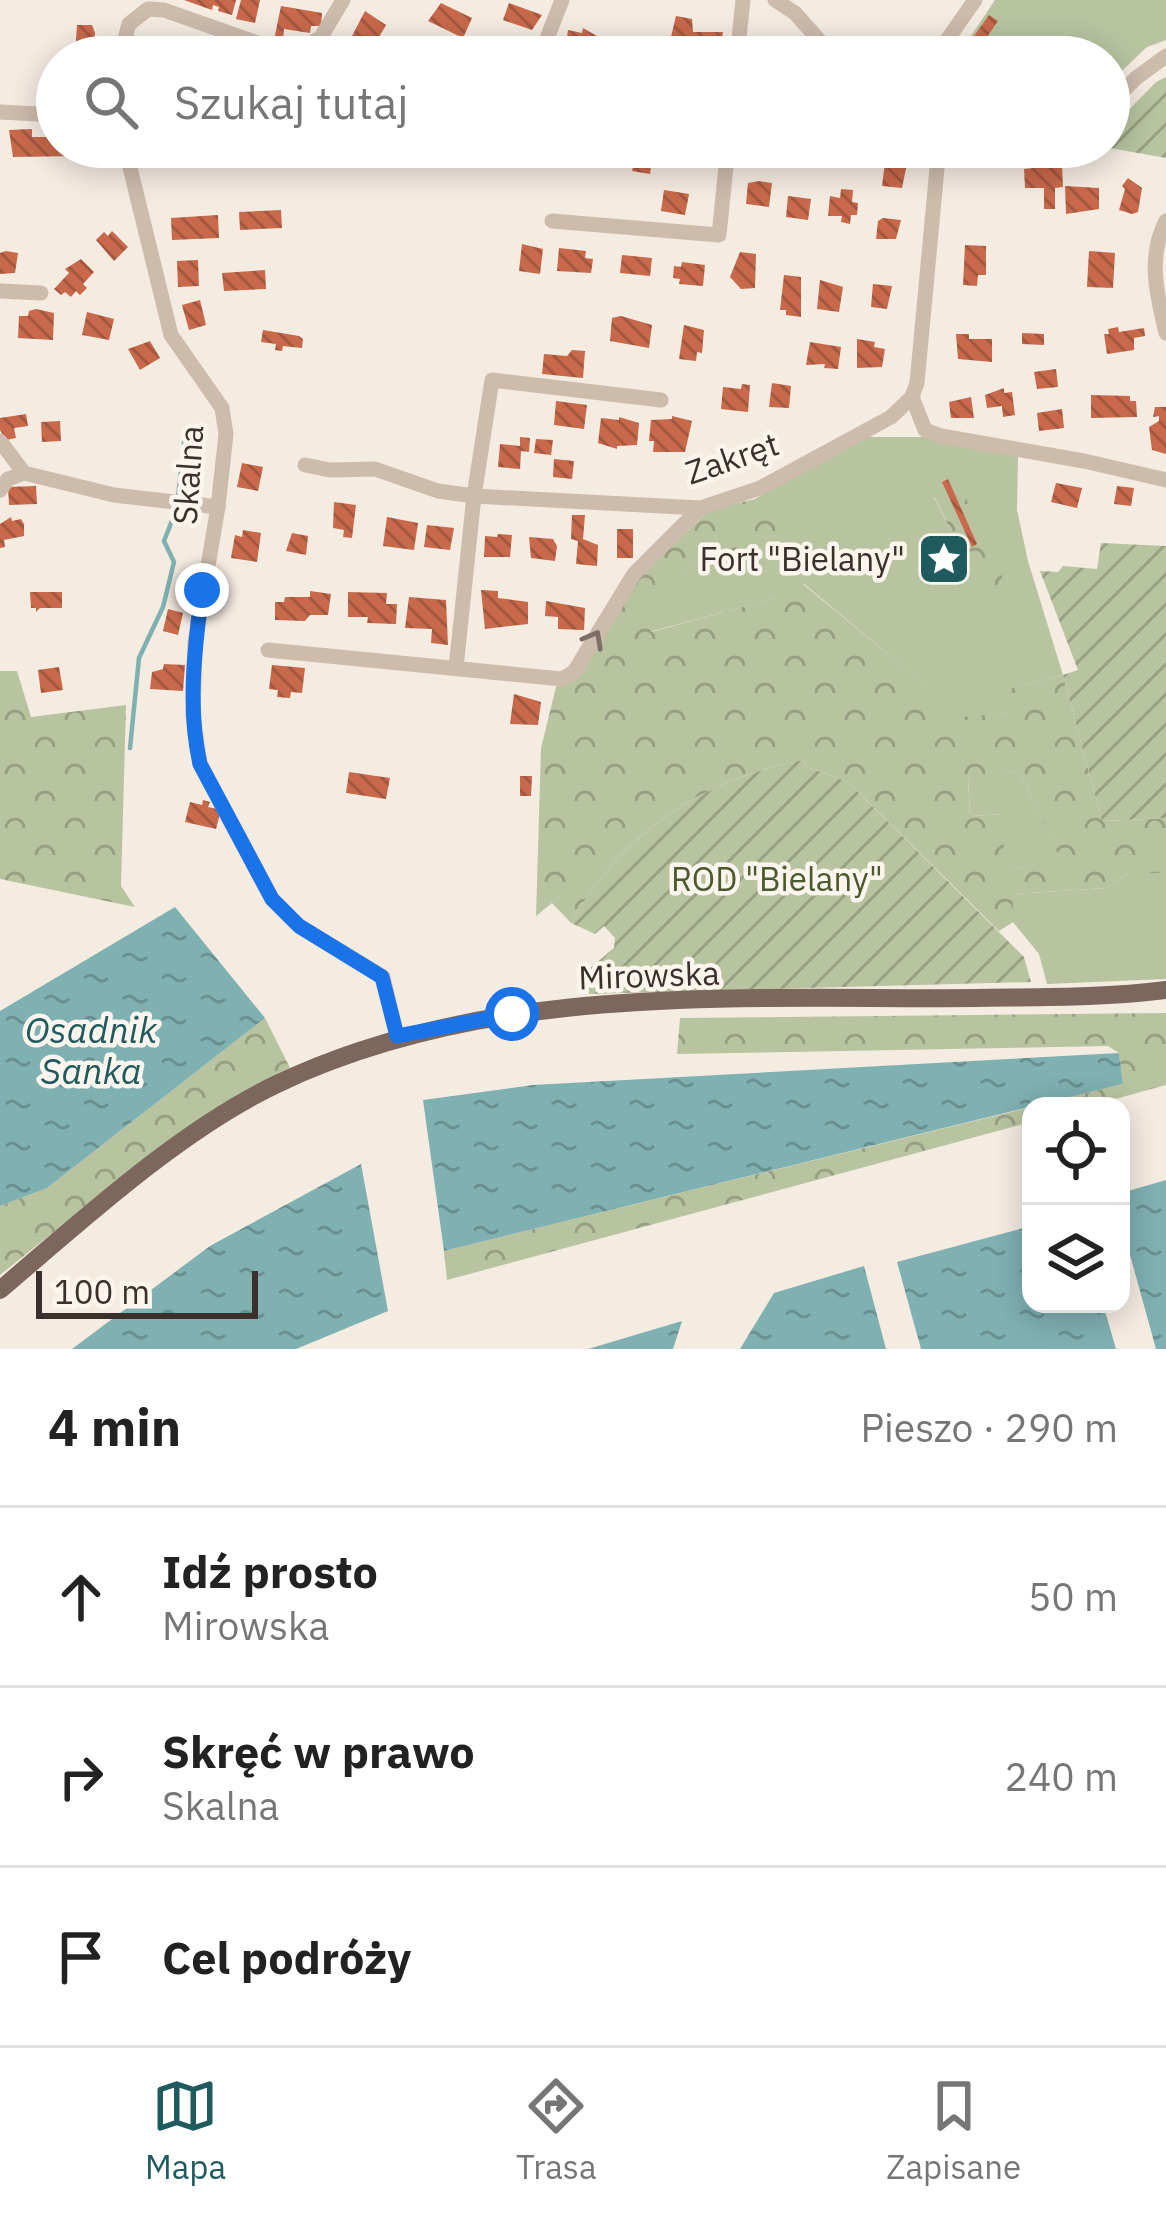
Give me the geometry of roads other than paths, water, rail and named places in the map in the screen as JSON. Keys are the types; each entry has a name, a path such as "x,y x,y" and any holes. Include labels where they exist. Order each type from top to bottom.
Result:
{"main road":[{"name":"Mirowska","path":"0,1291 116,1191 220,1118 272,1086 397,1036 568,1007 1018,998 1166,990"}],"street":[{"path":"322,36 344,0"},
{"path":"548,36 562,0"},
{"path":"739,36 742,0"},
{"path":"775,0 795,13 815,36"},
{"path":"950,36 975,0"},
{"path":"126,36 129,24 157,5 240,36"},
{"path":"1130,84 1166,56"},
{"path":"0,112 36,114"},
{"name":"Skalna","path":"130,168 171,335 222,408 226,443 195,642 193,716 200,764 272,899 299,926 382,977 397,1036"},
{"path":"552,220 719,235 726,168"},
{"path":"938,168 925,316 912,397 925,430 1166,480"},
{"path":"1166,221 1155,249 1154,272 1166,334"},
{"path":"0,291 41,293"},
{"path":"456,668 492,380 661,400"},
{"name":"Zakręt","path":"305,465 375,469 438,491 474,496 700,508 782,477 891,417 912,397"},
{"path":"0,441 24,473"},
{"path":"0,490 8,479 24,473 114,495 218,508"},
{"path":"268,650 562,679 574,672 634,574 700,508"}],"water":[{"name":"Osadnik Sanka","path":"175,907 265,1018 47,1188 0,1206 0,1011"},
{"path":"1119,1053 1123,1084 1070,1097 1022,1097 1022,1109 444,1251 423,1100 533,1085"},
{"path":"361,1164 388,1311 296,1349 72,1349 210,1246"},
{"path":"1166,1180 1166,1349 1156,1349 1130,1255 1130,1190"},
{"path":"1022,1228 1022,1313 1106,1313 1116,1349 921,1349 897,1262"},
{"path":"864,1266 886,1349 740,1349 774,1293"},
{"path":"682,1321 673,1349 588,1349"}],"waterway":[{"path":"178,497 185,434"},
{"path":"130,748 139,658 163,607 174,562 164,541 177,508"}],"place":[{"name":"Fort \"Bielany\"","path":"944,559"}],"park label":[{"name":"ROD \"Bielany\"","path":"777,879"}]}
